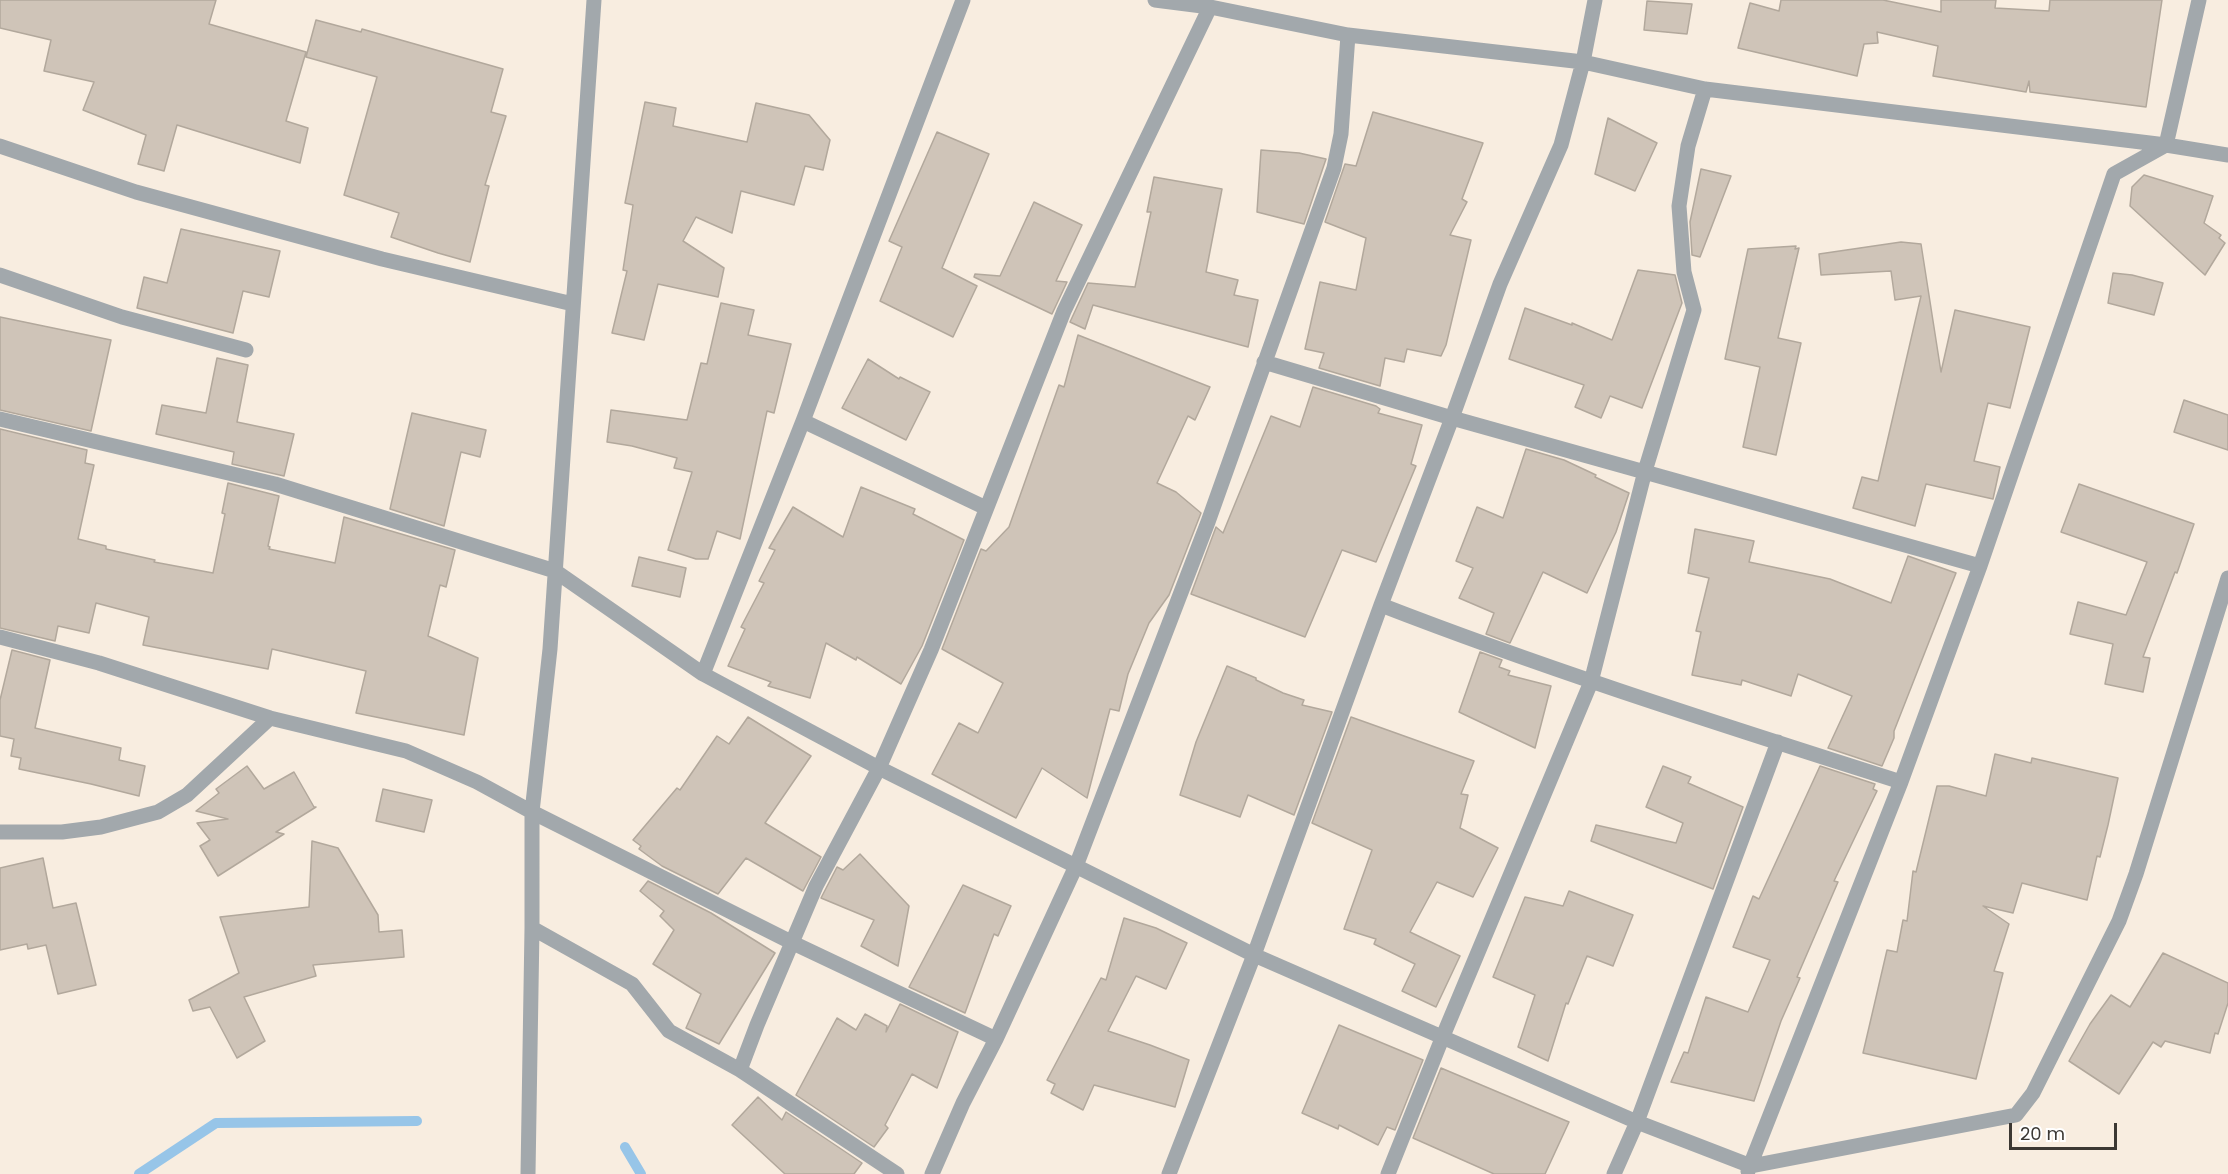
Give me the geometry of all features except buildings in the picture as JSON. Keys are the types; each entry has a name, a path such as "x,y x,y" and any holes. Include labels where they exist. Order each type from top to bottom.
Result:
{"street":[{"path":"528,1174 532,812 550,650 594,0"},
{"path":"703,674 803,421 963,0"},
{"path":"1155,0 1210,7 1348,35 1583,62 1705,89 2166,145 2228,155"},
{"path":"1169,1174 1254,955 1500,284 1561,145 1583,62 1595,0"},
{"path":"1749,1170 1901,782 1980,566 2114,174 2166,145 2199,0"},
{"path":"740,1070 816,886 879,768 931,650 1064,311 1210,7"},
{"path":"932,1174 963,1103 996,1039 1076,866 1208,522 1334,168 1341,135 1348,35"},
{"path":"1388,1174 1591,682 1645,471 1694,310 1684,272 1679,206 1688,146 1705,89"},
{"path":"0,146 148,195 382,260 573,304"},
{"path":"0,275 122,316 246,350"},
{"path":"1264,362 1452,418 1980,566"},
{"path":"0,419 275,484 555,571 703,674 879,768 1254,955 1749,1170 2016,1115 2033,1093 2119,921 2136,874 2228,578"},
{"path":"803,421 986,508"},
{"path":"1381,604 1487,646 1591,682 1901,782"},
{"path":"0,637 99,663 270,718 406,751 477,782 792,943 996,1039"},
{"path":"0,832 19,833 101,827 158,812 187,795 270,718"},
{"path":"1614,1174 1637,1122 1778,742"},
{"path":"532,928 632,984 669,1030 740,1070 897,1174"}],"waterway":[{"path":"139,1174 216,1123 417,1121"},
{"path":"625,1147 641,1174"}]}
